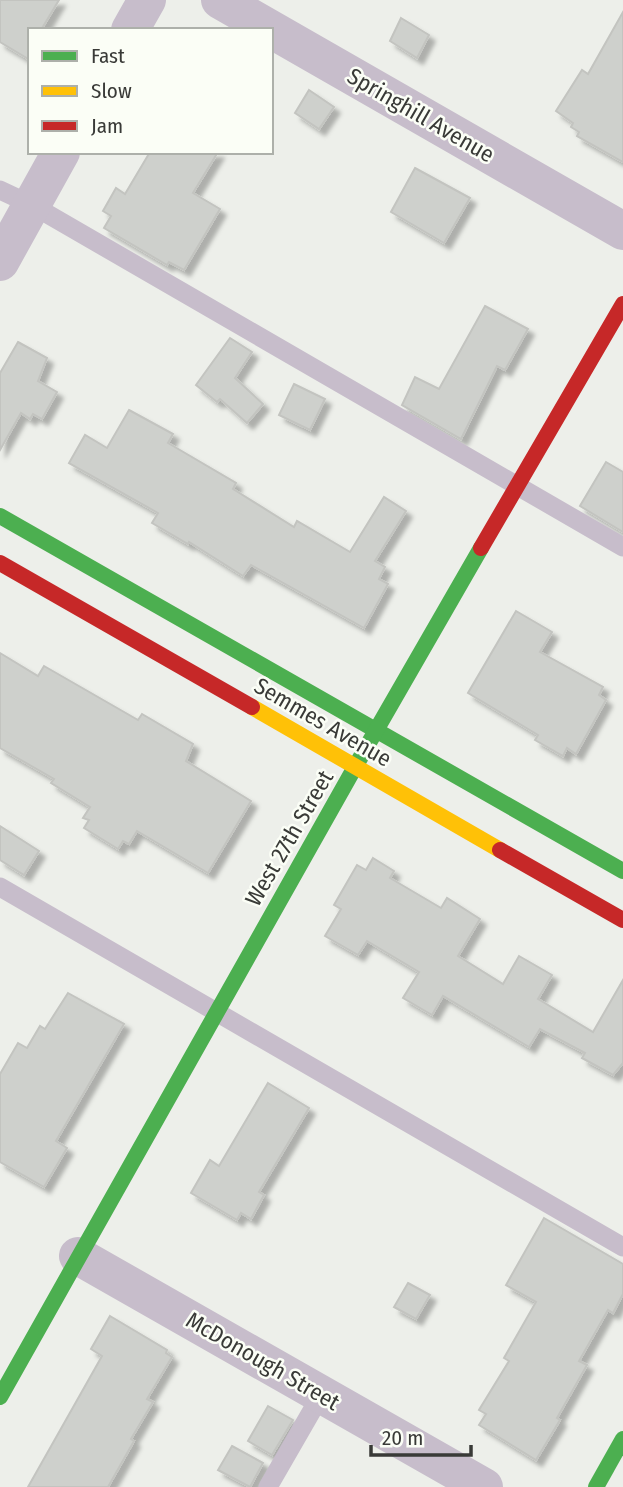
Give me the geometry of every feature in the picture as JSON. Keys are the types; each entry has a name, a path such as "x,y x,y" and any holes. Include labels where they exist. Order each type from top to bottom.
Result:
{"main road":[{"name":"West 27th Street","path":"0,1397 355,767 623,304"},
{"name":"Semmes Avenue","path":"0,516 623,871"},
{"name":"Semmes Avenue","path":"0,563 623,920"},
{"path":"596,1487 623,1439"}],"street":[{"path":"131,28 147,0"},
{"name":"Springhill Avenue","path":"220,0 269,28"},
{"name":"Springhill Avenue","path":"273,30 623,231"},
{"path":"0,262 16,197 59,154"},
{"name":"McDonough Street","path":"78,1256 484,1487"}],"lane":[{"path":"16,197 623,547"},
{"path":"0,887 623,1247"},
{"path":"268,1487 321,1395"}],"building":[{"path":"0,0 59,0 42,28 28,28 28,59 0,42"},
{"path":"623,12 623,162 577,136 579,132 571,127 573,123 556,111 582,70 588,74"},
{"path":"401,18 429,35 417,58 390,41"},
{"path":"309,90 334,107 319,129 295,113"},
{"path":"149,154 217,154 193,193 220,209 184,270 169,262 167,265 104,228 111,216 103,211 116,188 125,194"},
{"path":"415,168 470,198 444,243 391,212"},
{"path":"485,306 528,329 505,370 497,366 461,439 402,405 415,377 439,389"},
{"path":"230,338 252,352 235,378 263,404 247,423 220,399 217,402 196,385"},
{"path":"18,342 47,358 38,381 57,392 42,419 33,414 30,419 21,413 0,450 0,373"},
{"path":"294,384 325,399 310,430 279,415"},
{"path":"129,410 173,434 168,443 236,483 233,489 294,527 297,521 350,552 384,497 406,511 375,561 385,567 379,579 388,584 364,628 251,565 243,576 189,542 188,544 152,523 158,513 69,463 85,435 107,448"},
{"path":"606,462 623,472 623,532 580,506"},
{"path":"516,611 552,632 540,652 603,687 599,695 606,700 576,754 567,748 563,756 535,740 538,735 468,693"},
{"path":"0,653 38,676 44,666 138,720 142,714 193,744 186,761 251,801 208,873 137,831 129,844 123,841 118,849 84,828 89,820 83,818 90,807 51,783 54,779 0,748"},
{"path":"0,826 39,851 24,875 0,860"},
{"path":"373,858 394,871 390,878 441,908 447,898 480,919 458,956 503,984 519,956 552,975 538,999 593,1032 623,980 623,1063 613,1075 582,1058 585,1053 540,1029 529,1047 443,996 432,1015 403,998 419,972 367,941 358,955 325,936 341,909 334,905 357,865 366,870"},
{"path":"68,993 124,1024 56,1141 67,1148 44,1187 0,1162 0,1074 18,1043 27,1048 40,1026 45,1029"},
{"path":"268,1083 309,1108 259,1192 264,1195 251,1219 241,1213 237,1220 191,1193 210,1160 219,1166"},
{"path":"544,1218 623,1264 623,1294 613,1313 608,1310 579,1361 587,1365 557,1418 560,1420 536,1460 479,1425 486,1414 479,1410 509,1361 504,1358 536,1302 506,1285"},
{"path":"408,1283 430,1295 416,1319 394,1307"},
{"path":"110,1316 167,1350 166,1353 172,1357 147,1399 153,1402 131,1439 134,1441 108,1487 28,1487 102,1356 91,1349"},
{"path":"268,1406 293,1420 272,1455 248,1441"},
{"path":"232,1446 263,1463 250,1487 218,1470"}],"traffic: fast":[{"path":"0,516 623,871"},
{"path":"0,1397 481,548"},
{"path":"596,1487 623,1439"}],"traffic: slow":[{"path":"252,707 500,850"}],"traffic: jam":[{"path":"481,548 623,304"},
{"path":"0,563 252,707"},
{"path":"500,850 623,920"}]}
